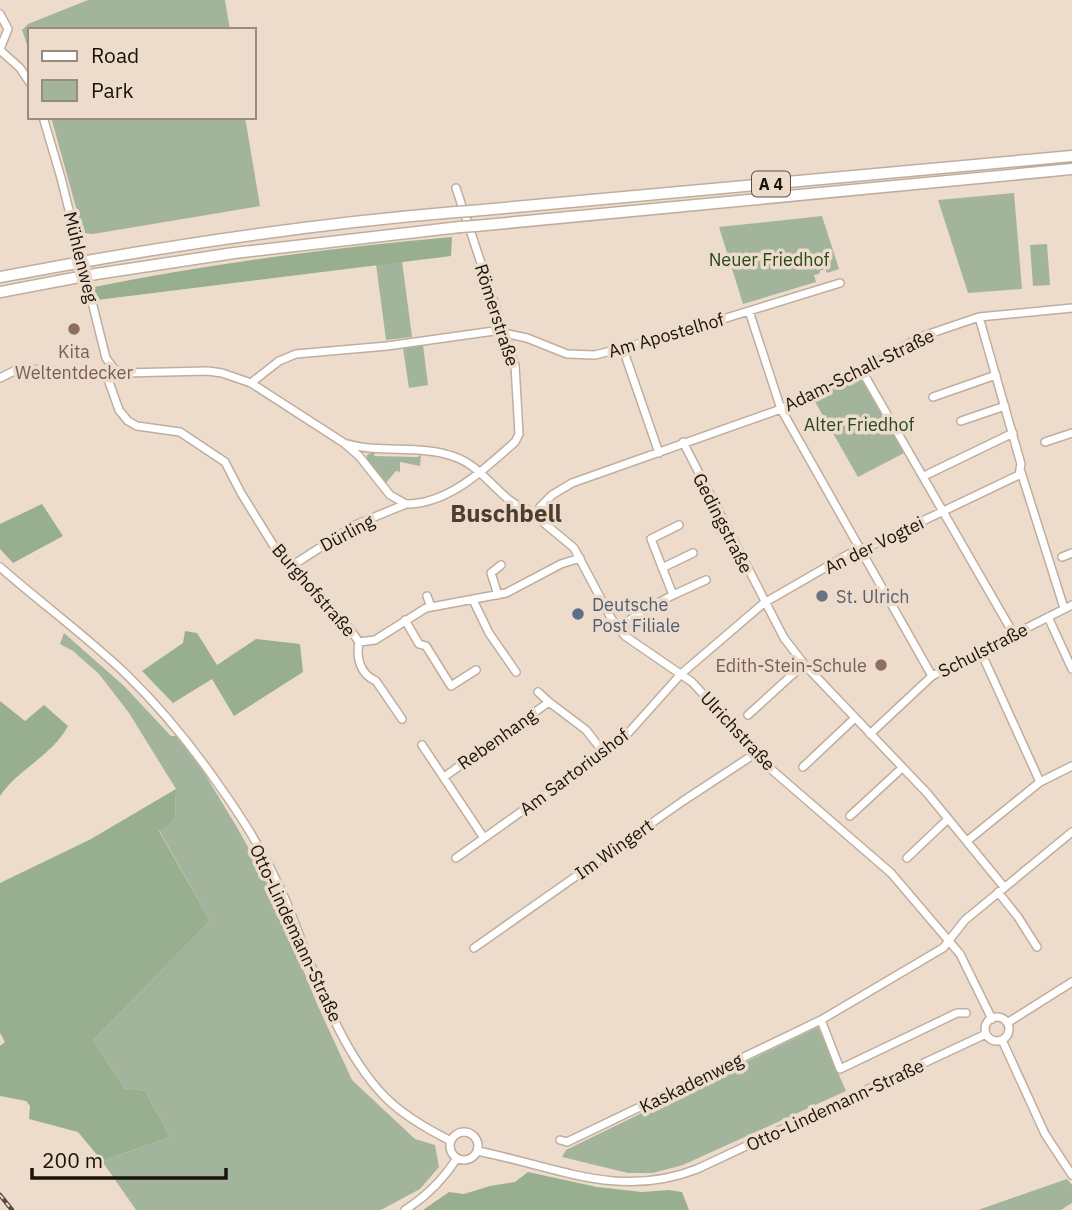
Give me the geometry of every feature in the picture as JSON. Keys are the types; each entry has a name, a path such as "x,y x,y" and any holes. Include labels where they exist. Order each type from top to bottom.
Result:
{"highway":[{"name":"A 4","path":"0,276 196,243 386,218 1072,156"},
{"name":"A 4","path":"0,292 234,253 460,227 1072,170"}],"street":[{"path":"0,14 8,29 0,49 20,68 28,80"},
{"name":"Mühlenweg","path":"44,119 106,358 112,371"},
{"name":"Römerstraße","path":"456,188 515,365 519,434 515,442 482,471"},
{"name":"Am Apostelhof","path":"251,383 279,361 296,354 387,346 494,331 527,338 556,350 579,355 623,349 840,283"},
{"name":"Adam-Schall-Straße","path":"540,507 572,483 781,409 862,371 920,337 979,317 1072,308"},
{"path":"749,311 781,409 932,676"},
{"path":"979,317 1013,433 1022,474 1068,607"},
{"path":"623,349 659,453"},
{"path":"0,378 14,371 27,369 139,374 208,371 222,373 251,383 344,443 363,461 390,495 406,504 451,491 482,471"},
{"name":"Burghofstraße","path":"112,371 108,379 116,403 128,421 137,426 180,432 225,462 260,524 290,567 347,625 359,642 375,640 431,607 498,595 513,590 561,564 580,558"},
{"path":"862,371 1013,634"},
{"path":"933,397 996,375"},
{"path":"961,421 1005,405"},
{"path":"924,476 1013,433"},
{"path":"1045,442 1072,433"},
{"name":"Gedingstraße","path":"683,442 784,638 804,664 927,793 967,841 1037,947"},
{"path":"344,443 367,448 444,454 463,460 482,471 509,499 528,510 531,518 538,518 542,512 540,507 533,506 528,510"},
{"path":"363,461 362,453 367,448"},
{"name":"An der Vogtei","path":"681,674 764,603 854,551 862,550 1022,474"},
{"name":"Dürling","path":"290,567 355,524 406,504"},
{"name":"Ulrichstraße","path":"538,518 574,548 618,628 642,649 681,674 708,698 756,753 786,782 891,873 960,954 992,1019"},
{"path":"673,595 651,539 679,525"},
{"path":"662,568 693,553"},
{"path":"1062,557 1072,554"},
{"path":"498,595 491,573 501,565"},
{"name":"Otto-Lindemann-Straße","path":"0,567 124,673 159,708 191,748 244,822 262,854 283,895 352,1053 385,1097 424,1128 451,1141"},
{"path":"618,628 641,612 706,580"},
{"path":"426,596 431,607"},
{"path":"473,600 489,633 516,671"},
{"name":"Schulstraße","path":"870,734 932,676 1068,607"},
{"path":"1048,617 1072,669"},
{"path":"405,620 419,644 426,646 451,686 476,670"},
{"path":"359,642 358,662 371,680 376,681 402,719"},
{"path":"980,650 1040,782"},
{"path":"748,716 804,664"},
{"name":"Am Sartoriushof","path":"456,858 626,736 681,674"},
{"name":"Rebenhang","path":"538,692 586,730 604,753"},
{"name":"Rebenhang","path":"444,776 549,702"},
{"path":"803,767 855,718"},
{"name":"Rebenhang","path":"422,745 484,838"},
{"name":"Im Wingert","path":"474,948 756,753"},
{"path":"967,841 1040,782 1072,766"},
{"path":"850,816 902,768"},
{"path":"907,858 948,819"},
{"name":"Kaskadenweg","path":"560,1140 567,1142 821,1020 943,948 965,920 1072,832"},
{"path":"1007,1023 1072,982"},
{"path":"821,1020 840,1069 957,1013 965,1013"},
{"path":"1000,1018 1007,1023 1009,1030 1002,1040 991,1039 986,1034 987,1024 992,1019 1000,1018"},
{"name":"Otto-Lindemann-Straße","path":"477,1151 618,1183 668,1179 697,1169 986,1034"},
{"path":"1002,1040 1045,1134 1072,1175"},
{"path":"462,1133 471,1135 477,1142 477,1151 468,1159 457,1158 450,1149 451,1141 462,1133"},
{"path":"405,1210 431,1191 457,1158"}],"green space":[{"path":"88,0 225,0 230,28 28,28 28,47 22,30 28,24"},
{"path":"52,119 245,119 260,206 93,234 83,233"},
{"path":"1014,193 1022,289 968,293 938,200"},
{"name":"Neuer Friedhof","path":"822,216 839,269 827,273 825,269 814,275 816,282 743,304 719,227"},
{"path":"452,237 451,256 97,300 94,287 272,257"},
{"path":"1047,244 1050,285 1033,286 1030,245"},
{"path":"402,261 412,337 386,340 376,264"},
{"path":"423,345 428,385 409,388 403,348"},
{"name":"Alter Friedhof","path":"862,376 906,452 858,477 814,400"},
{"path":"375,452 374,456 418,457 421,454 420,466 400,462 400,472 396,471 385,484 366,459"},
{"path":"42,504 63,536 13,563 0,549 0,524"},
{"path":"185,631 197,633 217,665 256,639 300,644 303,672 234,716 212,679 173,703 142,671 183,643"},
{"path":"64,633 124,686 171,736 176,736 203,771 270,887 317,1004 352,1080 415,1139 435,1145 439,1167 420,1189 381,1210 136,1210 102,1161 170,1137 145,1091 124,1088 93,1040 210,921 159,830 175,819 176,789 129,713 99,674 73,651 60,644"},
{"path":"0,701 25,721 44,705 68,726 53,746 16,778 0,796"},
{"path":"176,789 175,819 159,831 210,921 93,1040 124,1088 145,1091 170,1137 102,1161 78,1132 29,1119 30,1106 26,1101 0,1096 0,1046 5,1042 0,1033 0,883 91,839"},
{"path":"818,1027 846,1091 683,1165 653,1173 628,1173 562,1157 566,1150"},
{"path":"528,1172 597,1187 642,1192 682,1192 689,1210 423,1210 449,1192 464,1194 515,1182"},
{"path":"1067,1179 1072,1185 1072,1203 1061,1210 978,1210"}],"railway":[{"path":"0,1195 12,1210"}],"place":[{"name":"Kita Weltentdecker","path":"74,329"},
{"name":"St. Ulrich","path":"822,596"},
{"name":"Deutsche Post Filiale","path":"578,614"},
{"name":"Edith-Stein-Schule","path":"881,665"}],"district":[{"name":"Buschbell","path":"506,513"}]}
